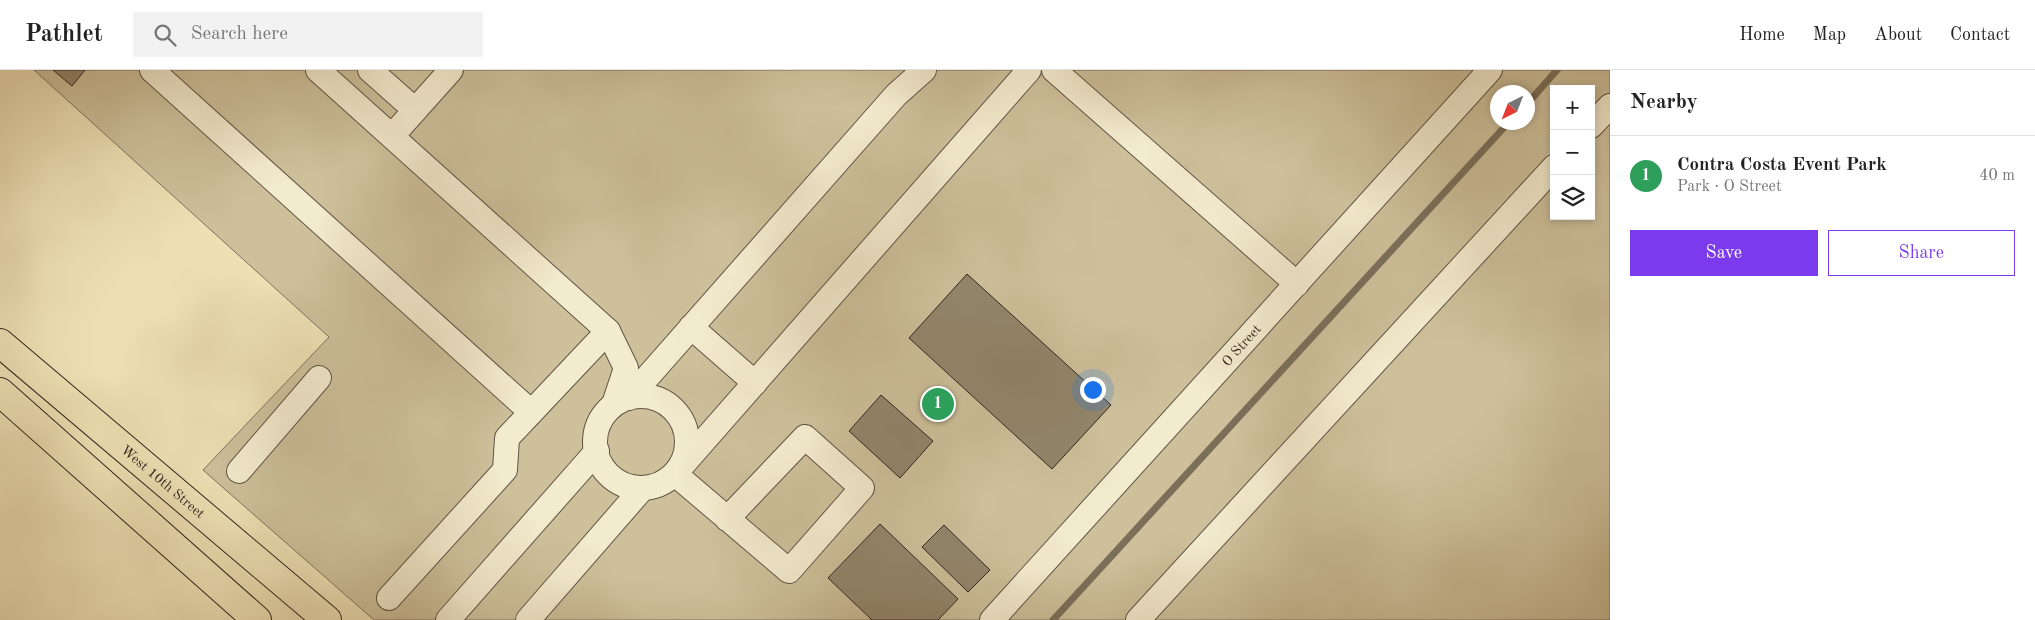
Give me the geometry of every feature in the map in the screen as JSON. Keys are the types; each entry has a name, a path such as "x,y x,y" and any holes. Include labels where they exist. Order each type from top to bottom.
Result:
{"main road":[{"name":"West 10th Street","path":"0,343 327,620"},
{"path":"0,392 257,620"}],"street":[{"path":"152,70 531,412"},
{"path":"318,70 608,332 626,368 622,401"},
{"path":"370,70 415,110"},
{"path":"392,136 451,70"},
{"path":"924,70 896,95 691,327 622,401 603,416 597,430 596,451 605,471 616,480 628,487 642,489 656,486 669,480 1029,70"},
{"path":"1054,70 1297,284"},
{"name":"O Street","path":"992,620 1490,70"},
{"path":"1595,122 1610,106"},
{"path":"1138,620 1550,170"},
{"path":"691,327 755,383"},
{"path":"389,598 505,470 506,438 608,332"},
{"path":"239,470 319,378"},
{"path":"622,401 645,396 661,400 674,409 683,422 688,438 687,453 677,471"},
{"path":"677,471 727,519 789,571 862,488 805,437 727,519"},
{"path":"448,620 596,451"},
{"path":"528,620 642,489"}],"shaded area":[{"path":"34,70 1610,70 1610,620 374,620 203,470 329,337"}],"building":[{"path":"53,70 85,70 72,86"},
{"path":"967,274 1111,405 1052,469 909,338"},
{"path":"881,395 933,441 900,478 849,431"},
{"path":"880,524 958,599 938,620 872,620 828,578"},
{"path":"944,525 990,570 968,592 922,547"}],"waterway":[{"path":"1535,95 1557,70"},
{"path":"1053,620 1502,130"}],"place":[{"name":"Contra Costa Event Park","path":"938,404"}]}
